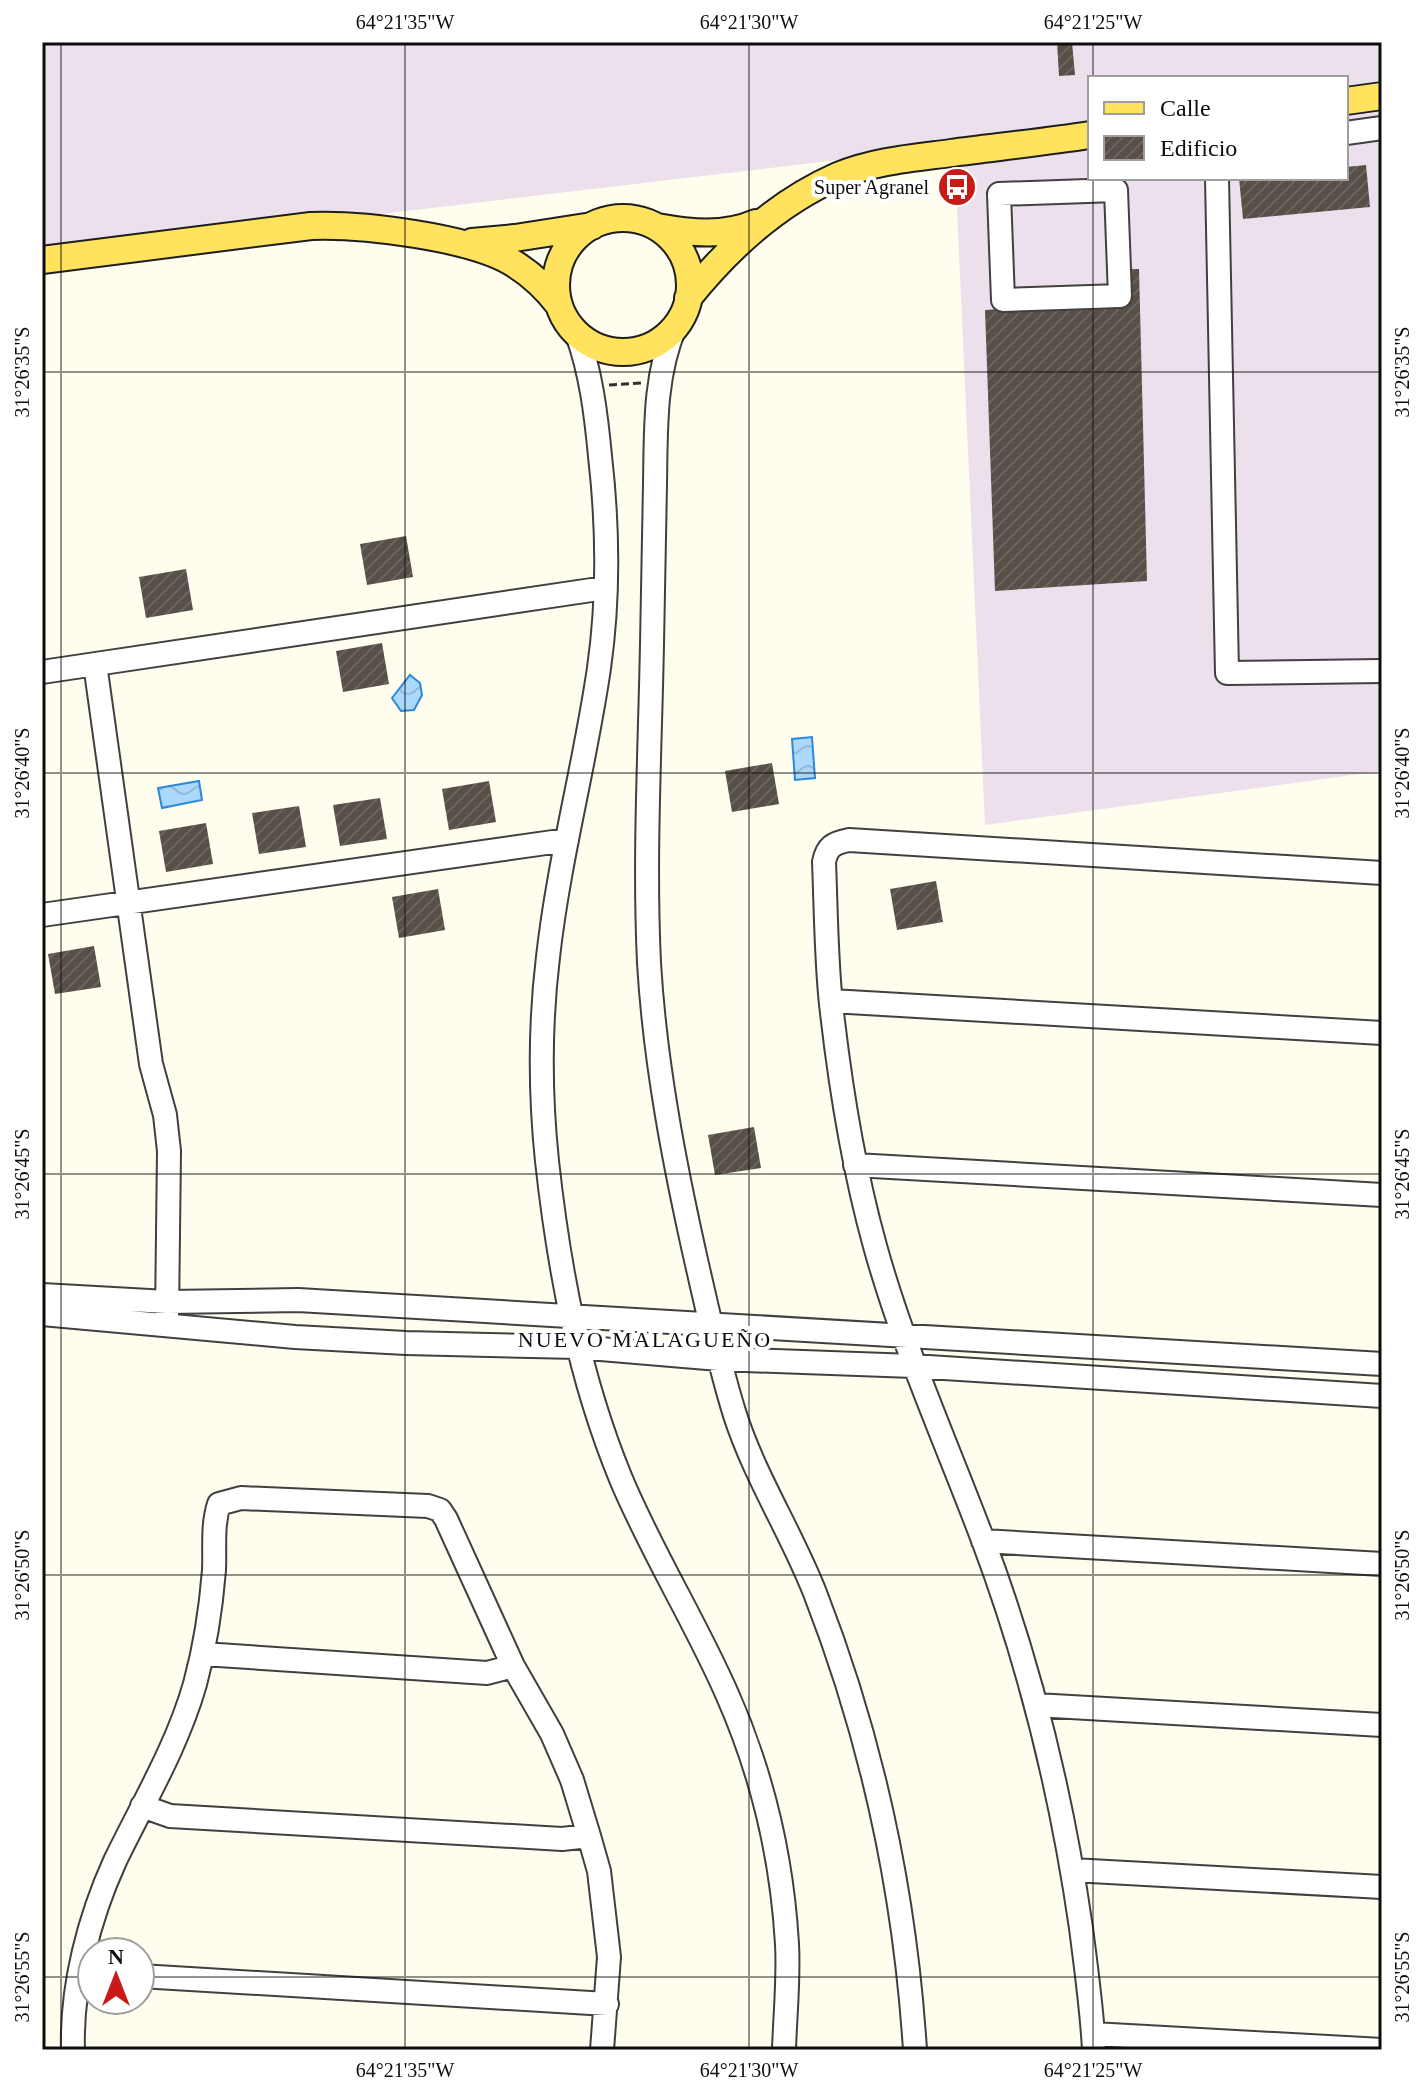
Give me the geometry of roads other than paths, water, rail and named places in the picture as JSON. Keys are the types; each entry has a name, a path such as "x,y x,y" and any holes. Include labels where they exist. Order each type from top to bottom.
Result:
{"main road":[{"path":"1348,101 1382,96"},
{"path":"42,260 311,226 356,225 441,240 512,262 547,290 577,334 595,346 628,351 659,341 675,327 688,298 718,263 770,217 839,176 873,165 1088,135"},
{"path":"441,240 497,240 592,226 624,218 695,233 722,232 770,217"},
{"path":"559,305 556,282 561,259 573,240 592,226"},
{"path":"656,227 672,240 684,257 689,277 688,298"}],"street":[{"path":"1348,133 1382,128"},
{"path":"1217,180 1227,673 1382,671"},
{"path":"1116,190 1120,296 1003,300 999,194 1116,190"},
{"path":"675,327 666,347 657,400 649,944 652,1005 669,1127 719,1359 751,1458 818,1600 866,1748 901,1913 915,2050"},
{"path":"577,334 588,371 604,489 605,588 596,689 547,960 543,1084 547,1157 570,1317 620,1476 728,1695 763,1794 774,1839 787,1948 784,2050"},
{"path":"42,672 605,588"},
{"path":"95,664 151,1064 165,1115 169,1151 167,1313"},
{"path":"42,915 567,840"},
{"path":"1382,873 849,840 836,843 826,850 824,862 831,1001 855,1165 875,1246 902,1334 983,1541 1036,1705 1072,1870 1094,2042 1382,2050"},
{"path":"831,1001 1382,1033"},
{"path":"855,1165 1382,1195"},
{"path":"42,1295 167,1313 295,1337 577,1347 719,1359 913,1366 1382,1396"},
{"path":"42,1314 167,1313 298,1300 1382,1364"},
{"path":"92,1936 96,1911 114,1864 166,1761 193,1689 203,1654 214,1571 215,1515 219,1504 241,1498 428,1506 440,1510 513,1666 552,1734 572,1780 599,1871 606,1914 609,1957 602,2050"},
{"path":"983,1541 1382,1564"},
{"path":"203,1654 487,1673 513,1666"},
{"path":"1036,1705 1382,1725"},
{"path":"142,1806 170,1816 562,1839 589,1836"},
{"path":"1072,1870 1382,1887"},
{"path":"156,1977 607,2004"},
{"path":"73,2050 76,2006"}],"water":[{"path":"410,675 420,683 422,695 414,710 401,711 392,698"},
{"path":"812,737 815,778 795,780 792,739"},
{"path":"199,781 202,800 162,808 158,788"}],"place":[{"name":"Super Agranel","path":"957,187"}],"district":[{"name":"NUEVO MALAGUEÑO","path":"645,1339"}]}
